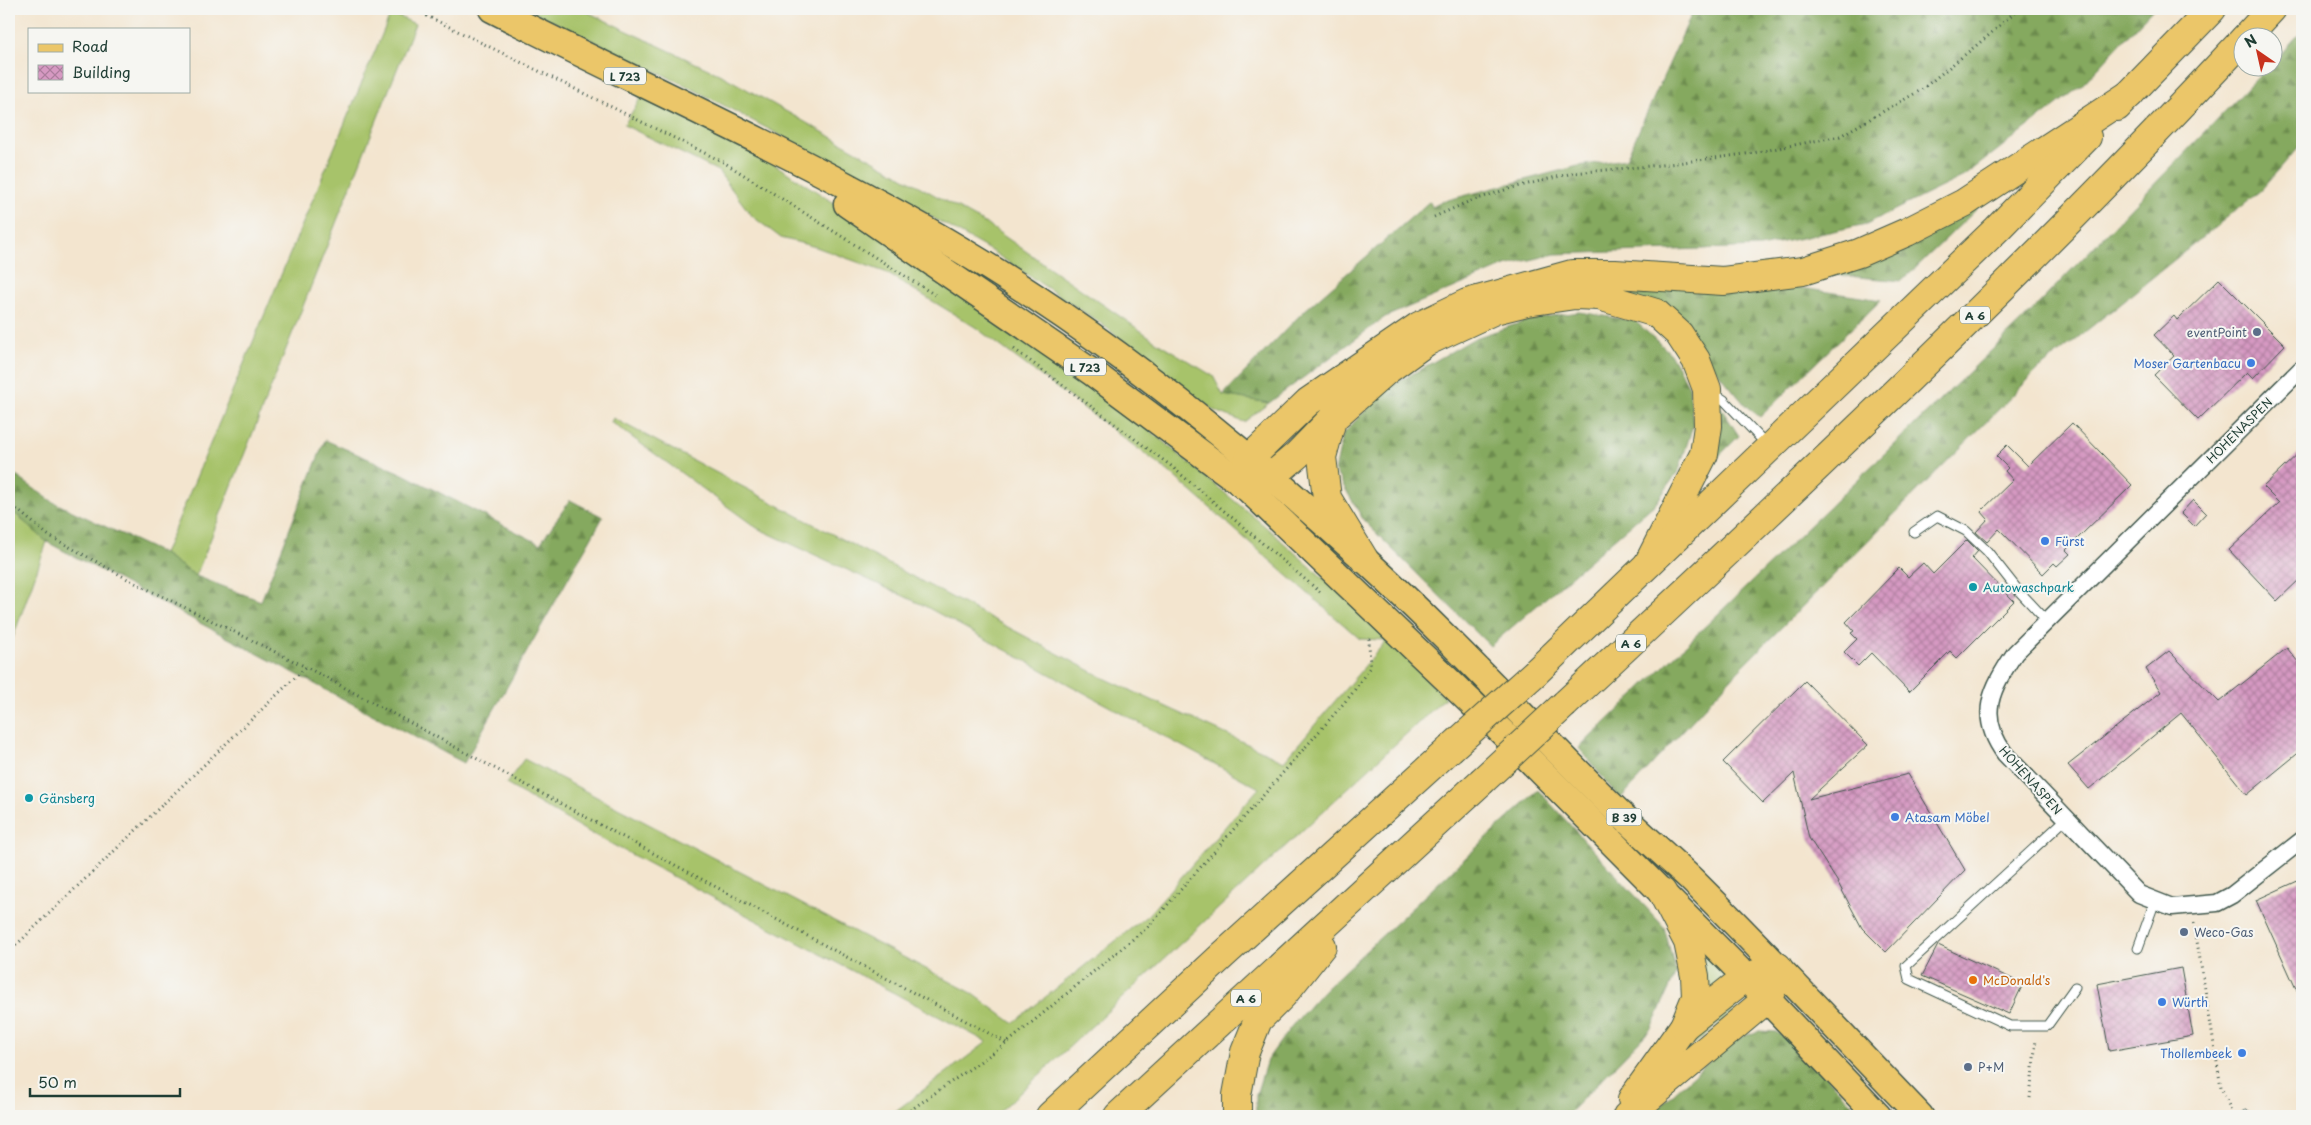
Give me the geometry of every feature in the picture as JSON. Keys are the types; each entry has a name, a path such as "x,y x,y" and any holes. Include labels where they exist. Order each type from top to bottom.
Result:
{"highway":[{"path":"1050,1116 1222,956 1536,672 1997,229 2212,9"},
{"name":"A 6","path":"2254,28 2272,9"},
{"name":"A 6","path":"1118,1116 1697,583 1935,355 2178,110 2234,49"},
{"path":"1648,564 1704,454 1708,426 1707,389 1696,360 1679,334 1656,313 1599,296 1575,295 1527,302 1495,310 1426,342 1386,371 1271,477 1245,486 1241,483 1249,459 1308,402 1418,326 1466,304 1572,274 1615,274 1722,281 1803,270 1850,256 1907,232 1964,203 2130,94"},
{"path":"1332,419 1322,457 1327,498 1364,559"},
{"path":"1238,1116 1237,1095 1244,1052 1258,1020 1283,995 1374,880"},
{"path":"1619,1116 1684,1026 1696,997 1695,976 1688,942 1662,892"},
{"path":"1627,1116 1767,999 1774,985 1778,967 1746,977 1684,1026"}],"main road":[{"name":"L 723","path":"492,9 759,142 890,210 963,251 1035,297 1180,402 1271,477 1364,559"},
{"name":"L 723","path":"759,142 1093,373 1245,486 1278,520"},
{"name":"B 39","path":"1278,520 1468,698 1746,977 1878,1116"},
{"name":"B 39","path":"1364,559 1474,665 1608,802 1687,876 1778,967 1920,1116"}],"street":[{"name":"HOHENASPEN","path":"2302,368 2014,653 1996,682 1988,704 1990,723 1997,741 2005,754 2138,894 2172,907 2217,903 2232,895 2302,840"}],"lane":[{"path":"1707,389 1724,400 1770,448"},
{"path":"1914,532 1937,516 1966,531 1986,551 2046,621"},
{"path":"2066,819 1906,966 1909,978 2010,1026 2047,1026 2075,987"},
{"path":"2138,948 2155,901"}],"path":[{"path":"413,9 725,163 940,298"},
{"path":"1434,217 1492,194 1573,173 1661,165 1753,153 1840,136 1921,90 2018,9"},
{"path":"1012,348 1171,466 1282,562 1326,597"},
{"path":"9,503 48,535 133,582 306,667 1007,1043"},
{"path":"902,1116 1007,1043 1150,925 1351,696 1370,667 1369,639 1363,633"},
{"path":"9,952 306,667"},
{"path":"2191,905 2221,1087 2232,1113"},
{"path":"2030,1098 2038,1026"}],"green space":[{"path":"527,9 581,9 725,77 988,225 1157,342 1213,376 1223,395 1269,403 1244,422 1213,410 1099,322 993,252 893,195 691,88"},
{"path":"1694,9 2153,9 2081,86 1964,176 1866,224 1760,247 1555,254 1505,266 1385,317 1269,403 1223,395 1303,312 1430,201 1432,207 1444,201 1578,166 1626,159"},
{"path":"391,13 415,24 196,576 164,554"},
{"path":"2302,31 2302,143 2261,190 2039,369 1737,672 1620,799 1579,748 2021,322 2257,78 2284,78 2284,50"},
{"path":"642,96 774,164 859,219 1101,390 1267,528 1369,619 1445,698 995,1116 889,1116 987,1042 583,829 506,784 524,759 972,993 1013,1023 1148,915 1259,788 923,605 757,528 611,422 613,418 1104,678 1284,761 1387,640 1360,639 1168,471 975,327 885,272 816,247 781,238 752,216 718,171 624,125"},
{"path":"1982,204 1902,281 1837,275 1832,272"},
{"path":"1774,284 1881,300 1760,417 1746,406 1711,364 1611,286"},
{"path":"1579,312 1635,321 1670,353 1689,387 1693,425 1679,470 1656,503 1490,646 1364,521 1335,471 1343,434 1386,389 1475,338 1532,319"},
{"path":"1721,408 1739,436 1715,460 1720,441"},
{"path":"325,440 403,474 540,544 570,500 603,517 464,763 47,542 9,508 9,471 53,502 164,554 196,576 261,601"},
{"path":"9,508 47,542 9,649"},
{"path":"1538,790 1664,927 1676,973 1651,1029 1566,1116 1256,1116 1256,1095 1267,1060 1290,1028 1324,990"},
{"path":"1703,946 1730,974 1704,996"},
{"path":"1743,995 1744,999 1733,1012 1670,1064 1664,1059"},
{"path":"1759,1031 1776,1032 1798,1046 1863,1116 1649,1116 1705,1065 1739,1038"}],"building":[{"path":"2219,279 2285,345 2253,378 2247,372 2198,420 2154,375 2174,356 2154,335 2174,316 2177,320"},
{"path":"2072,423 2132,485 2066,550 2070,554 2057,566 2054,563 2043,574 1999,529 1987,542 1976,532 1988,519 1981,511 2013,480 2005,471 2008,468 1996,456 2007,445 2028,466"},
{"path":"2302,450 2302,577 2277,601 2229,550 2279,503 2263,487"},
{"path":"2193,500 2206,513 2194,526 2181,513"},
{"path":"1967,540 1978,551 1972,558 2014,601 1957,658 1950,651 1909,692 1871,653 1858,666 1844,652 1857,639 1851,633 1854,631 1846,622 1899,568 1908,577 1923,563 1933,574"},
{"path":"2287,648 2302,667 2302,750 2247,795 2181,713 2089,789 2068,765 2161,692 2146,669 2169,651 2219,702"},
{"path":"1805,681 1868,745 1809,799 1908,774 1965,870 1886,952 1862,928 1837,881 1809,838 1794,773 1763,803 1723,762"},
{"path":"2302,879 2302,1002 2256,900"},
{"name":"McDonald's","path":"1938,945 2023,984 2009,1014 1922,976"},
{"path":"2181,968 2193,1036 2109,1051 2097,984"}],"place":[{"name":"eventPoint","path":"2257,332"},
{"name":"Moser Gartenbacu","path":"2251,363"},
{"name":"Fürst","path":"2045,541"},
{"name":"Autowaschpark","path":"1973,587"},
{"name":"Gänsberg","path":"29,798"},
{"name":"Atasam Möbel","path":"1895,817"},
{"name":"Weco-Gas","path":"2184,932"},
{"name":"McDonald's","path":"1973,980"},
{"name":"Würth","path":"2162,1002"},
{"name":"Thollembeek","path":"2242,1053"},
{"name":"P+M","path":"1968,1067"}]}
